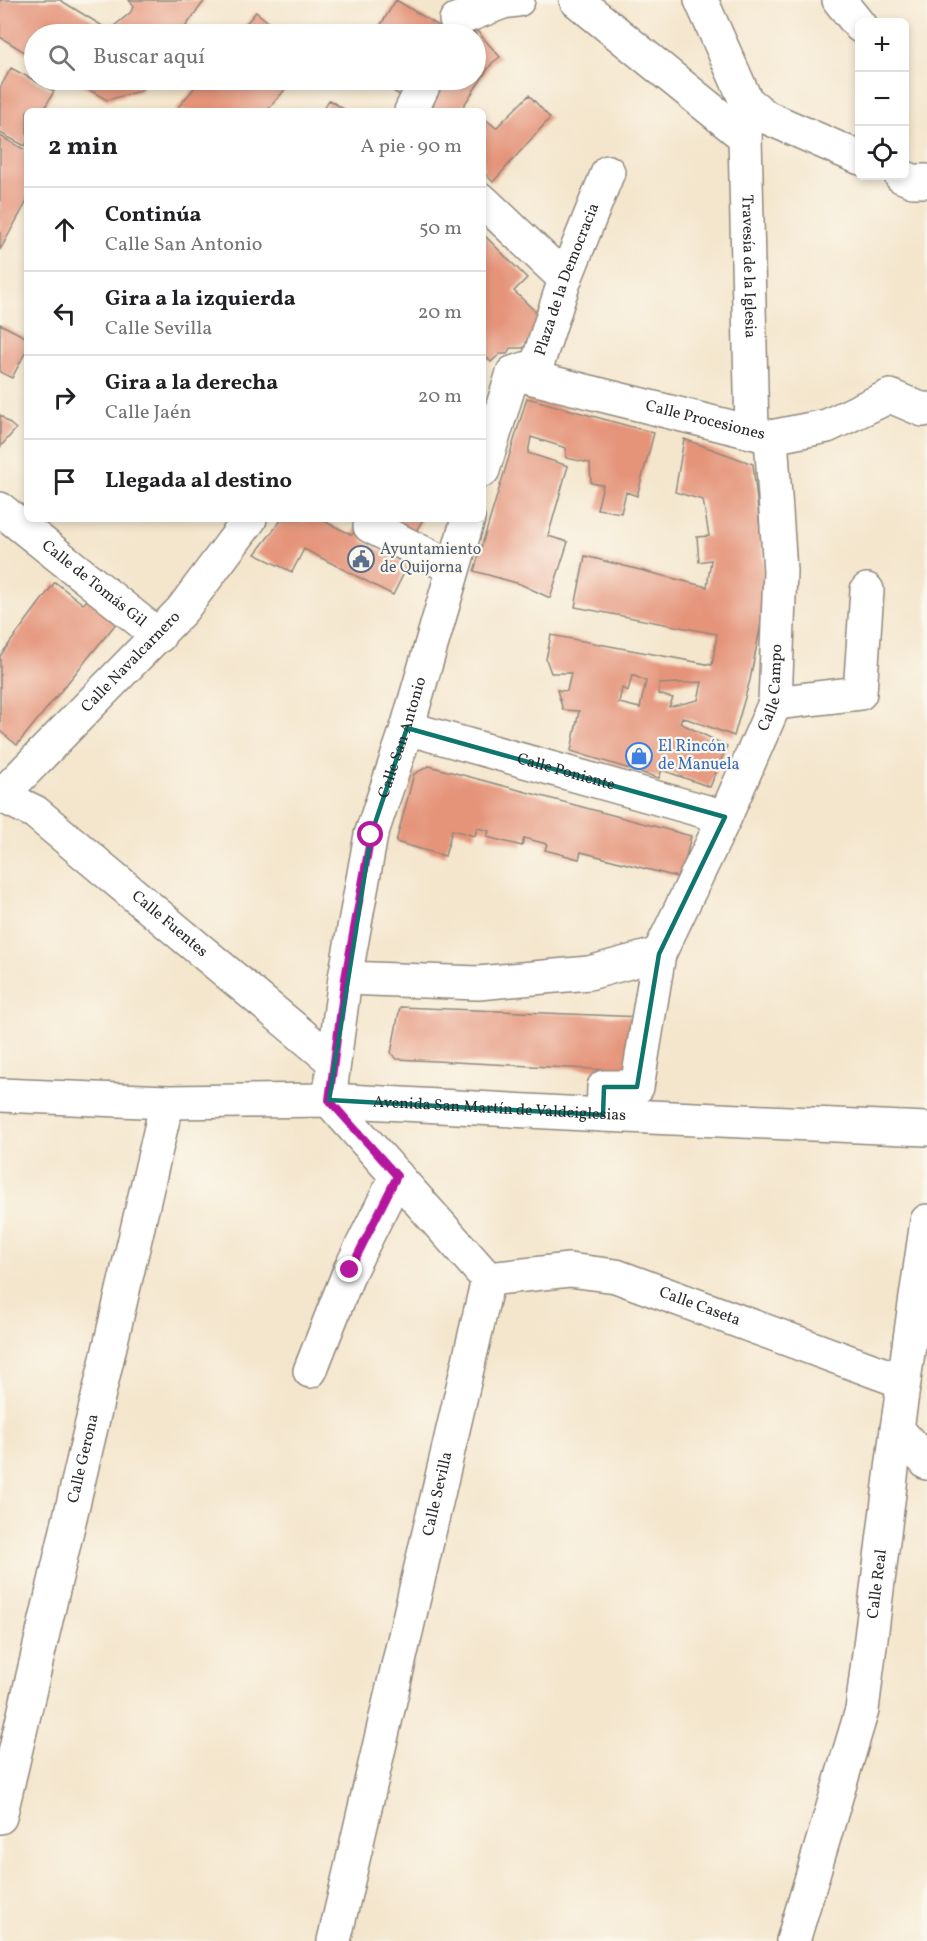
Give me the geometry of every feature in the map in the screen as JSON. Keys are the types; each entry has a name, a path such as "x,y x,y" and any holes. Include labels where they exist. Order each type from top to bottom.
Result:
{"street":[{"path":"455,18 502,2 518,0"},
{"path":"576,0 745,137"},
{"path":"701,0 746,101 766,117 855,156"},
{"path":"839,0 855,20"},
{"path":"412,108 421,90"},
{"name":"Travesía de la Iglesia","path":"746,101 745,137 761,434"},
{"name":"Plaza de la Democracia","path":"513,373 537,365 565,279 608,172"},
{"path":"909,179 927,181"},
{"path":"486,204 565,279"},
{"path":"486,460 513,373"},
{"name":"Calle Procesiones","path":"513,373 761,434 827,426 890,396 927,410"},
{"name":"Calle Campo","path":"603,1115 604,1087 637,1088 659,954 725,817 774,703 780,571 761,434"},
{"name":"Calle de Tomás Gil","path":"0,509 159,636"},
{"name":"Calle Navalcarnero","path":"0,796 183,610 248,522"},
{"path":"362,522 453,568"},
{"name":"Calle San Antonio","path":"329,1100 345,978 371,835 407,728 467,522"},
{"path":"774,703 860,693 867,590"},
{"name":"Calle Poniente","path":"407,728 725,817"},
{"name":"Calle Fuentes","path":"0,796 35,812 333,1061"},
{"path":"345,978 478,983 589,974 659,954"},
{"name":"Avenida San Martín de Valdeiglesias","path":"0,1095 167,1102 329,1100 927,1129"},
{"path":"329,1100 488,1279"},
{"name":"Calle Gerona","path":"0,1817 167,1102"},
{"path":"310,1371 350,1270 397,1176"},
{"name":"Calle Real","path":"793,1941 862,1710 897,1428 927,1221"},
{"name":"Calle Caseta","path":"488,1279 569,1270 616,1276 904,1382"},
{"name":"Calle Sevilla","path":"334,1941 488,1279"},
{"path":"897,1428 927,1462"}],"highlighted area":[{"path":"407,728 725,817 659,954 637,1087 604,1087 603,1115 329,1100 371,835"}],"building":[{"path":"0,0 60,0 99,24 24,24 24,52 0,37"},
{"path":"129,0 205,0 187,24 116,24 130,13 134,6"},
{"path":"396,0 436,24 381,24"},
{"path":"256,12 271,24 246,24"},
{"path":"486,41 500,57 486,72"},
{"path":"11,68 24,75 24,90 54,91 45,108 24,108 24,145 0,133 0,88"},
{"path":"90,90 141,90 140,91 107,100"},
{"path":"193,90 285,90 270,108 178,108"},
{"path":"391,90 408,90 403,97"},
{"path":"436,90 474,90 462,108 426,108"},
{"path":"529,95 550,118 493,182 486,175 486,120 496,128"},
{"path":"329,100 342,108 324,108"},
{"path":"0,136 24,149 24,206 0,250"},
{"path":"486,237 527,278 514,291 540,316 537,334 523,348 510,348 507,354 500,354 491,362 486,357"},
{"path":"0,324 24,336 24,355 12,378 0,372"},
{"path":"527,398 654,433 637,496 626,492 621,513 597,509 603,485 591,483 590,463 566,458 566,448 531,437 528,453 568,466 548,536 568,542 550,598 520,584 474,571"},
{"path":"0,415 16,429 0,447"},
{"path":"684,439 753,464 767,593 750,680 734,736 682,717 680,723 727,746 710,787 662,770 659,778 571,751 579,711 563,710 557,690 567,691 571,673 551,673 546,659 551,635 712,665 717,634 575,607 585,556 707,587 711,560 699,562 697,537 709,536 703,500 675,492","holes":["632,675 646,681 640,708 619,703 622,688 628,691","702,682 698,700 669,707 673,698 658,694 659,684"]},
{"name":"Ayuntamiento de Quijorna","path":"280,522 326,522 352,535 361,522 363,541 408,565 393,595 304,549 292,572 255,554"},
{"name":"Ayuntamiento de Quijorna","path":"395,522 421,522 415,533"},
{"path":"55,582 83,604 90,598 118,621 17,745 0,731 0,656"},
{"path":"429,766 691,836 681,878 581,852 579,859 545,850 547,844 524,838 522,846 487,837 489,831 477,828 475,836 452,830 445,856 396,842 414,774"},
{"path":"400,1007 642,1017 628,1071 397,1059 391,1053"}],"place":[{"name":"Ayuntamiento de Quijorna","path":"361,559"},
{"name":"El Rincón de Manuela","path":"639,756"}],"route":[{"path":"350,1270 397,1176 329,1100 345,978 371,835"}]}
